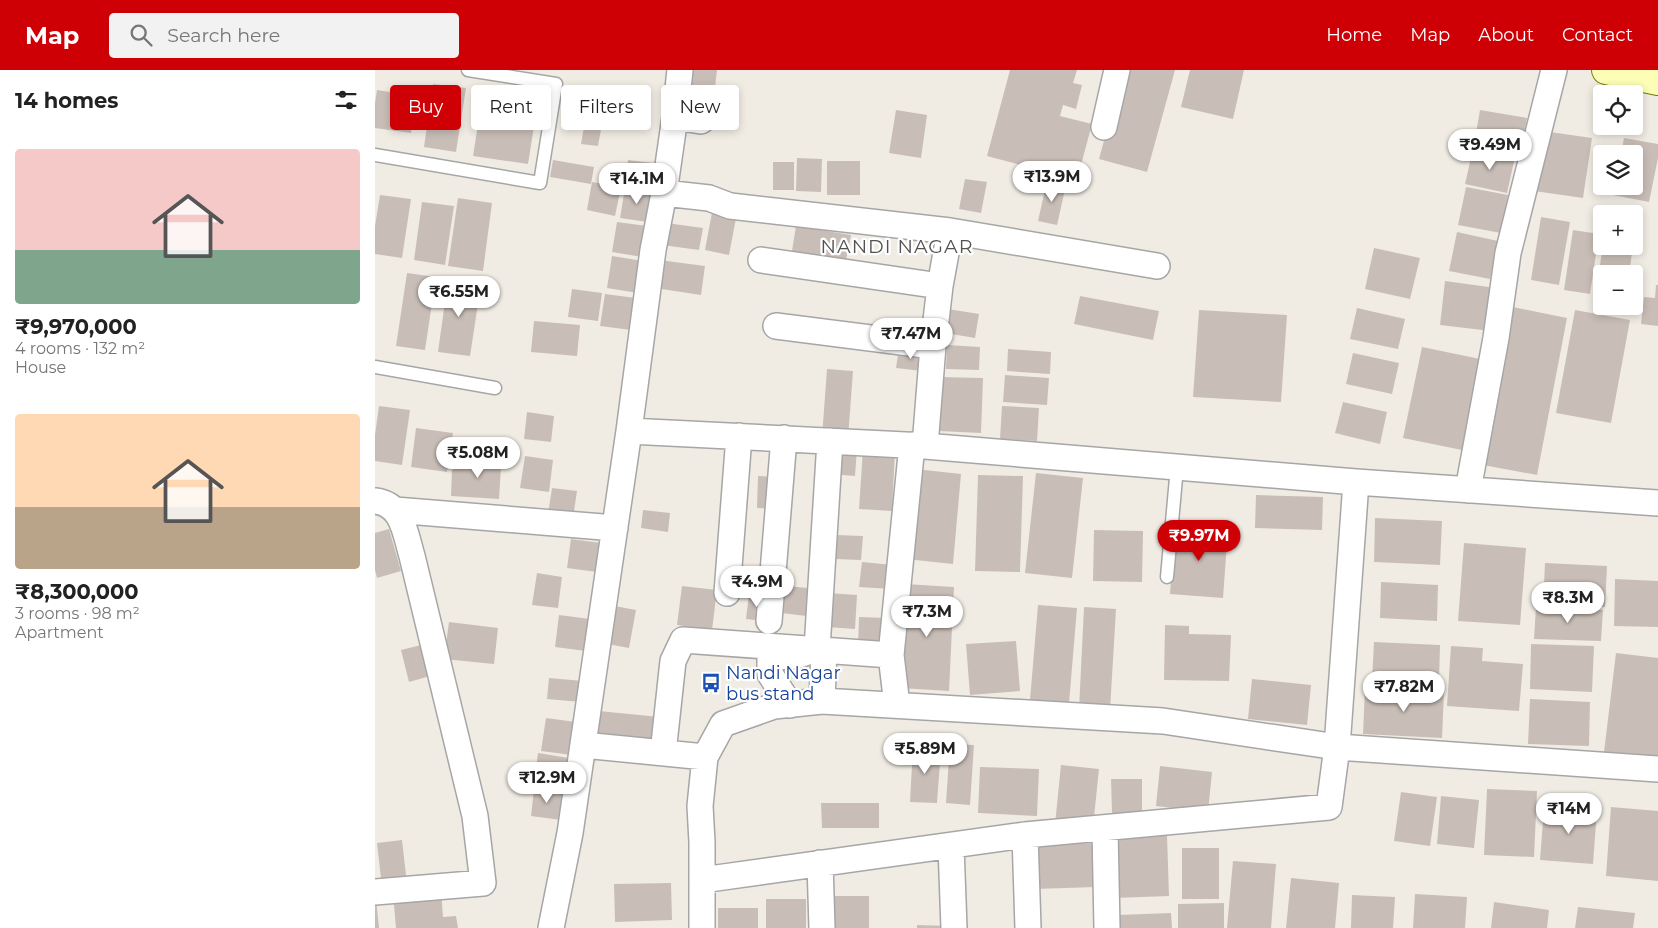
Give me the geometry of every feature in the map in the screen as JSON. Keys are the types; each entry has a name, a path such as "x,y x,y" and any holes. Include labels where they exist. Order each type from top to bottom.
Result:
{"street":[{"path":"678,85 680,70"},
{"path":"1104,127 1117,70"},
{"path":"1468,490 1496,338 1508,253 1554,70"},
{"path":"1606,70 1658,81"},
{"path":"551,928 570,833 629,431 653,250 673,130"},
{"path":"664,193 709,198 730,206 950,231 1157,266"},
{"path":"897,705 891,654 940,286 950,231"},
{"path":"761,260 940,286"},
{"path":"776,326 933,346"},
{"path":"629,431 919,445 1356,482 1658,503"},
{"path":"727,593 739,436"},
{"path":"769,622 784,438"},
{"path":"822,701 820,649 830,440"},
{"path":"702,880 1025,835 1329,807 1337,747 1356,482"},
{"path":"385,506 615,528"},
{"path":"375,892 483,883 475,816 412,556 400,515 385,506"},
{"path":"663,753 673,661 683,640 891,654"},
{"path":"790,704 770,674 770,657 796,656 820,649"},
{"path":"702,928 700,806 705,757 723,724 774,706 822,701 1163,721 1337,747 1658,769"},
{"path":"583,745 705,757"},
{"path":"1105,829 1107,928"},
{"path":"1025,835 1028,928"},
{"path":"951,846 955,928"},
{"path":"820,863 822,928"}],"lane":[{"path":"375,155 540,183 556,84 468,70"},
{"path":"375,367 495,388"},
{"path":"1167,577 1177,467"}],"building":[{"path":"686,70 717,70 715,85 685,85"},
{"path":"1010,70 1077,70 1073,83 1082,85 1076,109 1063,105 1060,116 1092,124 1077,180 987,156"},
{"path":"1123,70 1175,70 1147,172 1099,159"},
{"path":"1190,70 1244,70 1233,119 1181,107"},
{"path":"461,87 466,88 461,120"},
{"path":"377,90 390,92 390,130 411,130 411,133 375,128"},
{"path":"896,110 927,115 921,158 889,153"},
{"path":"1480,110 1527,118 1521,152 1474,145"},
{"path":"426,130 459,130 456,152 424,147"},
{"path":"477,130 533,130 528,164 473,156"},
{"path":"583,130 601,130 598,146 581,144"},
{"path":"1543,131 1592,138 1583,198 1534,191"},
{"path":"1624,138 1658,144 1658,158 1649,202 1613,195 1643,195 1643,145 1623,145"},
{"path":"1473,149 1515,157 1507,193 1465,184"},
{"path":"797,158 822,159 821,192 796,191"},
{"path":"553,160 594,167 591,184 550,177"},
{"path":"628,160 661,164 658,186 625,182"},
{"path":"827,161 860,161 860,195 827,195"},
{"path":"773,162 794,162 794,190 773,190"},
{"path":"965,179 987,182 981,213 959,209"},
{"path":"1047,181 1066,185 1057,225 1038,221"},
{"path":"592,182 621,187 615,216 587,210"},
{"path":"1466,187 1508,195 1501,233 1458,225"},
{"path":"625,188 653,192 648,222 620,218"},
{"path":"380,195 411,199 402,258 375,254 375,226"},
{"path":"458,198 492,203 483,271 448,266"},
{"path":"422,202 454,206 445,265 414,260"},
{"path":"713,207 737,213 729,255 705,250"},
{"path":"1541,217 1570,222 1559,285 1531,280"},
{"path":"617,222 647,226 642,257 612,252"},
{"path":"666,223 703,228 699,250 662,245"},
{"path":"796,226 851,235 846,260 792,251"},
{"path":"1573,230 1593,233 1593,255 1596,255 1590,294 1564,290"},
{"path":"1457,232 1498,241 1490,279 1449,271"},
{"path":"1374,248 1420,258 1410,299 1365,289"},
{"path":"1602,255 1632,255 1630,265 1600,265"},
{"path":"612,256 643,261 638,293 607,288"},
{"path":"659,260 705,266 701,295 655,288"},
{"path":"407,273 436,277 425,350 396,346"},
{"path":"448,280 481,284 470,356 438,352"},
{"path":"1445,281 1496,288 1491,331 1440,325"},
{"path":"1656,285 1658,285 1658,326 1641,324 1644,297 1655,298"},
{"path":"572,289 602,293 598,321 568,317"},
{"path":"605,294 636,298 631,330 600,326"},
{"path":"1080,296 1159,311 1153,340 1074,324"},
{"path":"1513,307 1567,318 1537,475 1483,465"},
{"path":"1357,308 1405,319 1398,349 1350,339"},
{"path":"948,309 979,314 975,338 945,333"},
{"path":"1199,310 1287,315 1281,402 1193,397"},
{"path":"1575,310 1593,313 1593,315 1630,320 1611,423 1556,413"},
{"path":"534,321 580,325 577,356 531,352"},
{"path":"947,345 980,347 979,370 946,369"},
{"path":"1422,347 1485,360 1467,451 1403,438"},
{"path":"899,348 925,351 922,371 896,368"},
{"path":"1008,349 1051,352 1050,374 1007,371"},
{"path":"1353,353 1399,363 1392,394 1346,384"},
{"path":"827,369 853,371 848,438 822,437"},
{"path":"1005,375 1049,378 1047,405 1003,402"},
{"path":"940,377 983,378 981,433 938,431"},
{"path":"1343,402 1387,412 1380,444 1335,433"},
{"path":"379,406 410,410 402,465 375,461 375,435"},
{"path":"1002,406 1039,408 1037,441 1000,439"},
{"path":"527,412 554,416 551,442 524,439"},
{"path":"416,428 453,433 447,472 411,467"},
{"path":"832,446 857,448 855,476 830,474"},
{"path":"863,449 895,451 892,511 859,509"},
{"path":"502,451 499,499 451,496 452,470"},
{"path":"525,456 553,460 549,492 520,488"},
{"path":"915,469 961,474 953,564 906,559"},
{"path":"1036,473 1083,478 1072,578 1025,573"},
{"path":"978,475 1023,476 1020,572 975,571"},
{"path":"758,476 778,477 776,509 757,508"},
{"path":"552,488 577,491 573,518 548,514"},
{"path":"1256,495 1323,497 1322,530 1255,528"},
{"path":"643,510 670,513 668,532 641,528"},
{"path":"1375,518 1442,521 1440,565 1374,562"},
{"path":"1175,525 1228,529 1223,598 1170,594"},
{"path":"389,529 401,571 377,578 375,570 375,533"},
{"path":"1094,530 1143,531 1142,582 1093,581"},
{"path":"836,535 863,536 861,560 835,559"},
{"path":"571,539 601,543 597,572 567,568"},
{"path":"1464,543 1526,548 1520,625 1458,621"},
{"path":"862,562 893,565 891,589 859,587"},
{"path":"1545,563 1607,566 1605,607 1543,605"},
{"path":"537,573 562,577 558,608 532,605"},
{"path":"743,574 770,577 769,592 742,589"},
{"path":"1615,579 1658,581 1658,627 1614,626"},
{"path":"1381,582 1438,585 1437,621 1380,618"},
{"path":"905,584 954,587 949,691 900,688"},
{"path":"778,585 817,589 814,617 774,612"},
{"path":"682,586 717,590 712,630 677,625"},
{"path":"828,593 857,595 855,629 826,627"},
{"path":"749,594 767,596 764,621 746,619"},
{"path":"609,605 636,610 629,648 602,643"},
{"path":"1038,605 1077,608 1069,703 1030,700"},
{"path":"1084,607 1116,609 1110,710 1079,709"},
{"path":"1536,607 1603,610 1601,641 1534,639"},
{"path":"559,615 590,619 586,651 555,647"},
{"path":"859,617 887,618 886,648 858,647"},
{"path":"449,622 498,628 494,664 444,659"},
{"path":"1165,625 1189,626 1189,634 1231,635 1229,681 1164,680"},
{"path":"1016,641 1020,691 970,695 966,644"},
{"path":"1374,642 1440,645 1439,682 1372,680"},
{"path":"1531,644 1594,646 1592,692 1530,689"},
{"path":"421,645 430,676 409,682 401,650"},
{"path":"1451,646 1483,648 1482,661 1523,664 1519,711 1447,706"},
{"path":"1616,653 1658,658 1658,758 1604,752"},
{"path":"549,678 583,681 581,702 547,699"},
{"path":"1252,679 1311,685 1307,725 1248,719"},
{"path":"1365,688 1444,691 1442,738 1363,734"},
{"path":"1530,699 1590,702 1589,746 1528,744"},
{"path":"599,711 659,717 656,742 597,735"},
{"path":"546,718 576,722 572,755 541,751"},
{"path":"950,744 974,745 970,805 946,803"},
{"path":"913,747 941,749 937,803 910,802"},
{"path":"538,753 575,759 571,789 534,784"},
{"path":"1061,765 1099,769 1093,827 1055,824"},
{"path":"1160,766 1212,772 1208,812 1156,806"},
{"path":"980,767 1039,769 1037,816 978,813"},
{"path":"1111,779 1142,779 1142,813 1112,813"},
{"path":"534,789 564,793 561,820 531,816"},
{"path":"1487,789 1537,791 1534,857 1484,855"},
{"path":"1401,792 1437,797 1430,846 1394,841"},
{"path":"1441,796 1479,800 1474,848 1437,844"},
{"path":"821,803 879,803 879,828 822,828"},
{"path":"1544,807 1597,810 1593,864 1540,860"},
{"path":"1611,807 1658,811 1658,881 1606,876"},
{"path":"1167,835 1169,896 1114,898 1112,837"},
{"path":"402,840 407,884 382,887 377,843"},
{"path":"1094,843 1096,887 1035,889 1033,846"},
{"path":"1182,848 1219,848 1219,899 1182,899"},
{"path":"1233,861 1276,864 1271,928 1227,928"},
{"path":"1291,878 1339,883 1335,928 1286,928"},
{"path":"671,883 672,920 615,922 614,884"},
{"path":"441,890 443,917 456,916 458,928 396,928 393,894"},
{"path":"1415,894 1467,897 1465,928 1413,928"},
{"path":"1352,895 1395,897 1393,928 1351,928"},
{"path":"831,896 869,896 869,928 831,928"},
{"path":"376,898 379,928 375,928"},
{"path":"766,899 806,899 806,928 766,928"},
{"path":"1494,902 1549,910 1547,928 1491,928"},
{"path":"1224,903 1224,928 1178,928 1178,904"},
{"path":"1578,907 1635,913 1633,928 1575,928"},
{"path":"718,908 758,908 758,928 718,928"},
{"path":"1171,913 1172,928 1118,928 1117,915"},
{"path":"917,925 951,926 950,928 917,928"}],"place":[{"name":"Nandi Nagar bus stand","path":"711,683"}],"district":[{"name":"NANDI NAGAR","path":"897,246"}]}
